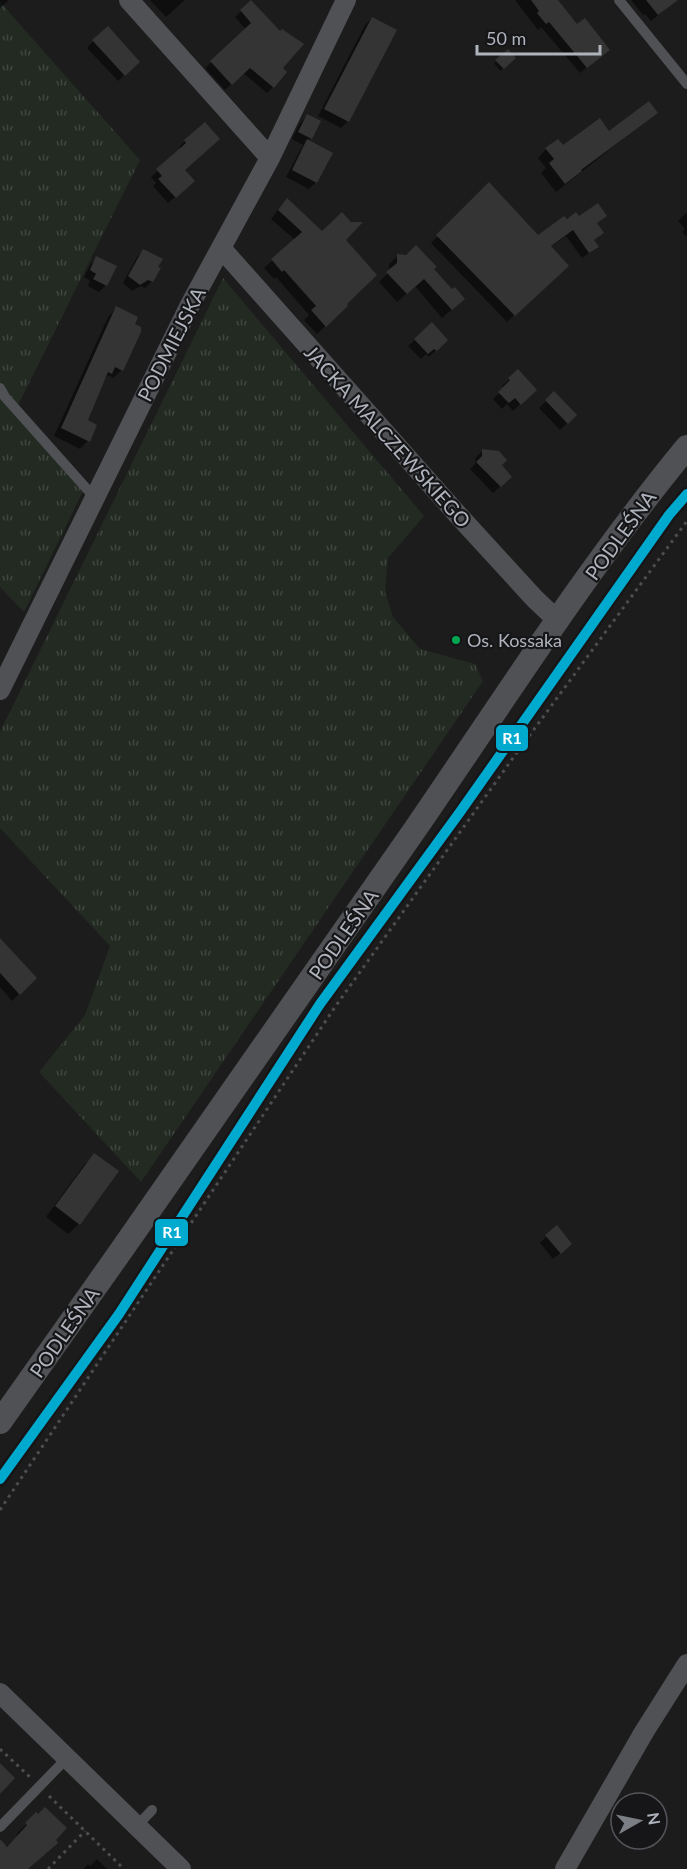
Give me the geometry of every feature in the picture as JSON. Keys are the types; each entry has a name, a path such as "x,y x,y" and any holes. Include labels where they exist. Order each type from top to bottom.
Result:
{"street":[{"path":"129,0 270,158"},
{"name":"PODMIEJSKA","path":"0,690 94,496 191,303 270,158 346,0"},
{"name":"JACKA MALCZEWSKIEGO","path":"221,248 458,515 558,621"},
{"name":"PODLEŚNA","path":"0,1422 266,1046 558,621 639,508 687,447"},
{"path":"565,1869 644,1732 687,1664"},
{"path":"0,1693 181,1869"}],"lane":[{"path":"619,0 687,84"},
{"path":"0,388 5,397 94,496"},
{"path":"0,1827 67,1758"},
{"path":"137,1826 152,1810"}],"path":[{"path":"0,1510 335,1007 513,758 687,521"},
{"path":"0,1749 124,1869"},
{"path":"48,1869 85,1831"}],"green space":[{"path":"0,2 140,160 18,405 87,483 24,612 0,587"},
{"path":"223,278 424,516 388,558 385,592 393,617 420,649 475,664 483,681 141,1182 39,1072 85,1015 110,946 0,828 0,732"}],"building":[{"path":"251,0 280,31 282,29 304,44 283,68 287,72 274,88 250,68 232,85 210,61 251,23 240,10"},
{"path":"531,0 558,0 577,24 585,18 610,50 587,68 549,22 546,24 537,13 539,11"},
{"path":"646,0 678,0 658,15"},
{"path":"372,17 397,30 349,122 324,109"},
{"path":"108,26 140,62 125,76 92,40"},
{"path":"508,49 516,58 504,69 495,60"},
{"path":"649,101 658,113 565,184 549,163 554,159 545,148 558,139 563,145 600,118 609,131"},
{"path":"307,114 321,121 312,139 298,132"},
{"path":"205,122 220,139 185,170 195,181 176,198 158,179 162,176 156,169 186,143 184,140"},
{"path":"307,139 333,153 317,183 292,170"},
{"path":"489,182 538,235 564,216 567,219 576,212 579,216 598,203 607,216 597,223 604,233 594,240 599,247 589,253 573,230 551,246 569,266 515,316 436,235"},
{"path":"287,198 322,231 342,212 351,222 363,222 346,240 377,275 326,327 311,310 316,306 271,259 302,232 278,210"},
{"path":"416,245 437,267 434,269 452,289 455,287 465,299 452,310 424,279 407,294 386,272 397,263 397,254 406,255"},
{"path":"143,249 163,259 153,282 148,280 140,285 128,276"},
{"path":"96,256 117,266 107,286 93,279 96,274 90,270"},
{"path":"116,306 138,317 135,324 141,327 141,332 123,371 115,367 112,374 108,372 88,420 97,425 90,442 61,428"},
{"path":"432,322 448,340 437,351 434,349 428,354 414,339"},
{"path":"518,369 537,390 521,405 515,398 509,403 498,392"},
{"path":"554,391 577,415 568,424 545,400"},
{"path":"482,449 499,451 507,460 502,465 512,477 501,487 476,462 482,456"},
{"path":"0,938 37,978 20,995 0,973"},
{"path":"94,1153 119,1171 80,1225 55,1206"},
{"path":"557,1225 572,1244 561,1254 545,1235"},
{"path":"0,1763 15,1778 0,1794"},
{"path":"45,1807 67,1828 56,1840 58,1843 28,1869 0,1869 0,1839 7,1847 27,1825 25,1823"}],"transit line":[{"name":"R1","path":"0,1479 119,1314 320,1004 460,812 669,515 687,494"}],"place":[{"name":"Os. Kossaka","path":"456,640"}]}
